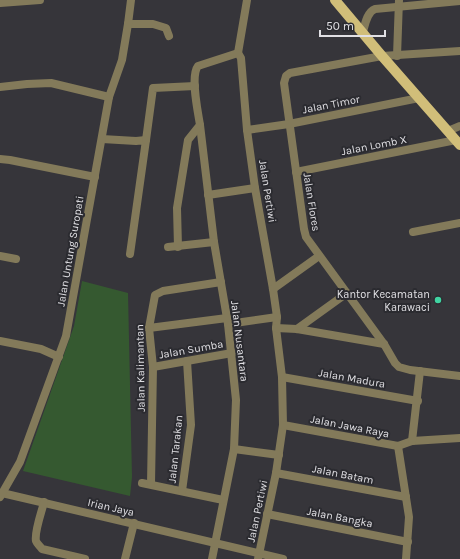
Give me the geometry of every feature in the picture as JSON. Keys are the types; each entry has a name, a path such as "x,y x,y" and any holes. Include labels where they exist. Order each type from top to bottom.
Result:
{"main road":[{"path":"335,0 458,142"}],"street":[{"path":"0,3 40,0"},
{"name":"Jalan Untung Suropati","path":"1,495 20,462 66,336 109,97 122,60 131,0"},
{"path":"178,247 177,208 188,140 200,125 195,86 195,69 198,66 238,53 247,0"},
{"path":"363,32 371,10 398,3 460,1"},
{"path":"397,56 398,3"},
{"path":"128,24 153,24 166,28 170,36"},
{"path":"382,56 460,51"},
{"name":"Jalan Pertiwi","path":"238,53 241,58 247,130 255,188 274,289 277,317 276,328 282,377 283,425 276,473 258,557"},
{"name":"Jalan Flores","path":"382,56 290,73 286,76 284,83 289,124 306,237 384,344 395,364 399,367 410,370 460,376"},
{"path":"0,87 28,84 51,84 109,97"},
{"path":"130,254 153,88 195,86"},
{"name":"Jalan Timor","path":"247,130 289,124 419,98"},
{"name":"Jalan Nusantara","path":"200,125 214,242 228,321 236,400 234,449 212,559"},
{"path":"448,131 460,126"},
{"path":"102,139 136,141 146,140"},
{"name":"Jalan Lomb X","path":"296,172 458,142"},
{"path":"0,159 95,177"},
{"path":"208,195 255,188"},
{"path":"413,232 460,223"},
{"path":"168,247 214,242"},
{"path":"0,256 16,259"},
{"path":"274,289 319,256"},
{"name":"Jalan Kalimantan","path":"151,484 153,367 149,328 155,295 163,291 221,282"},
{"path":"297,329 347,293"},
{"path":"149,328 277,317"},
{"path":"276,328 297,329 384,344"},
{"path":"0,341 41,349 59,357"},
{"name":"Jalan Sumba","path":"153,367 232,352"},
{"name":"Jalan Tarakan","path":"182,491 191,425 187,361"},
{"path":"412,441 418,401 420,371"},
{"name":"Jalan Madura","path":"282,377 418,401"},
{"name":"Jalan Jawa Raya","path":"283,425 398,446 412,441 460,436"},
{"path":"398,446 409,517 406,559"},
{"path":"234,449 278,455"},
{"name":"Jalan Batam","path":"276,473 406,497"},
{"path":"142,483 223,500"},
{"name":"Irian Jaya","path":"1,495 44,502 134,523 215,543 258,557 283,559"},
{"path":"44,502 36,536 37,541 42,548 62,556 85,559"},
{"name":"Jalan Bangka","path":"267,514 408,542"},
{"path":"125,559 134,523"}],"green space":[{"path":"82,281 128,293 132,477 130,496 23,471 74,326"}],"place":[{"name":"Kantor Kecamatan Karawaci","path":"438,300"}]}
